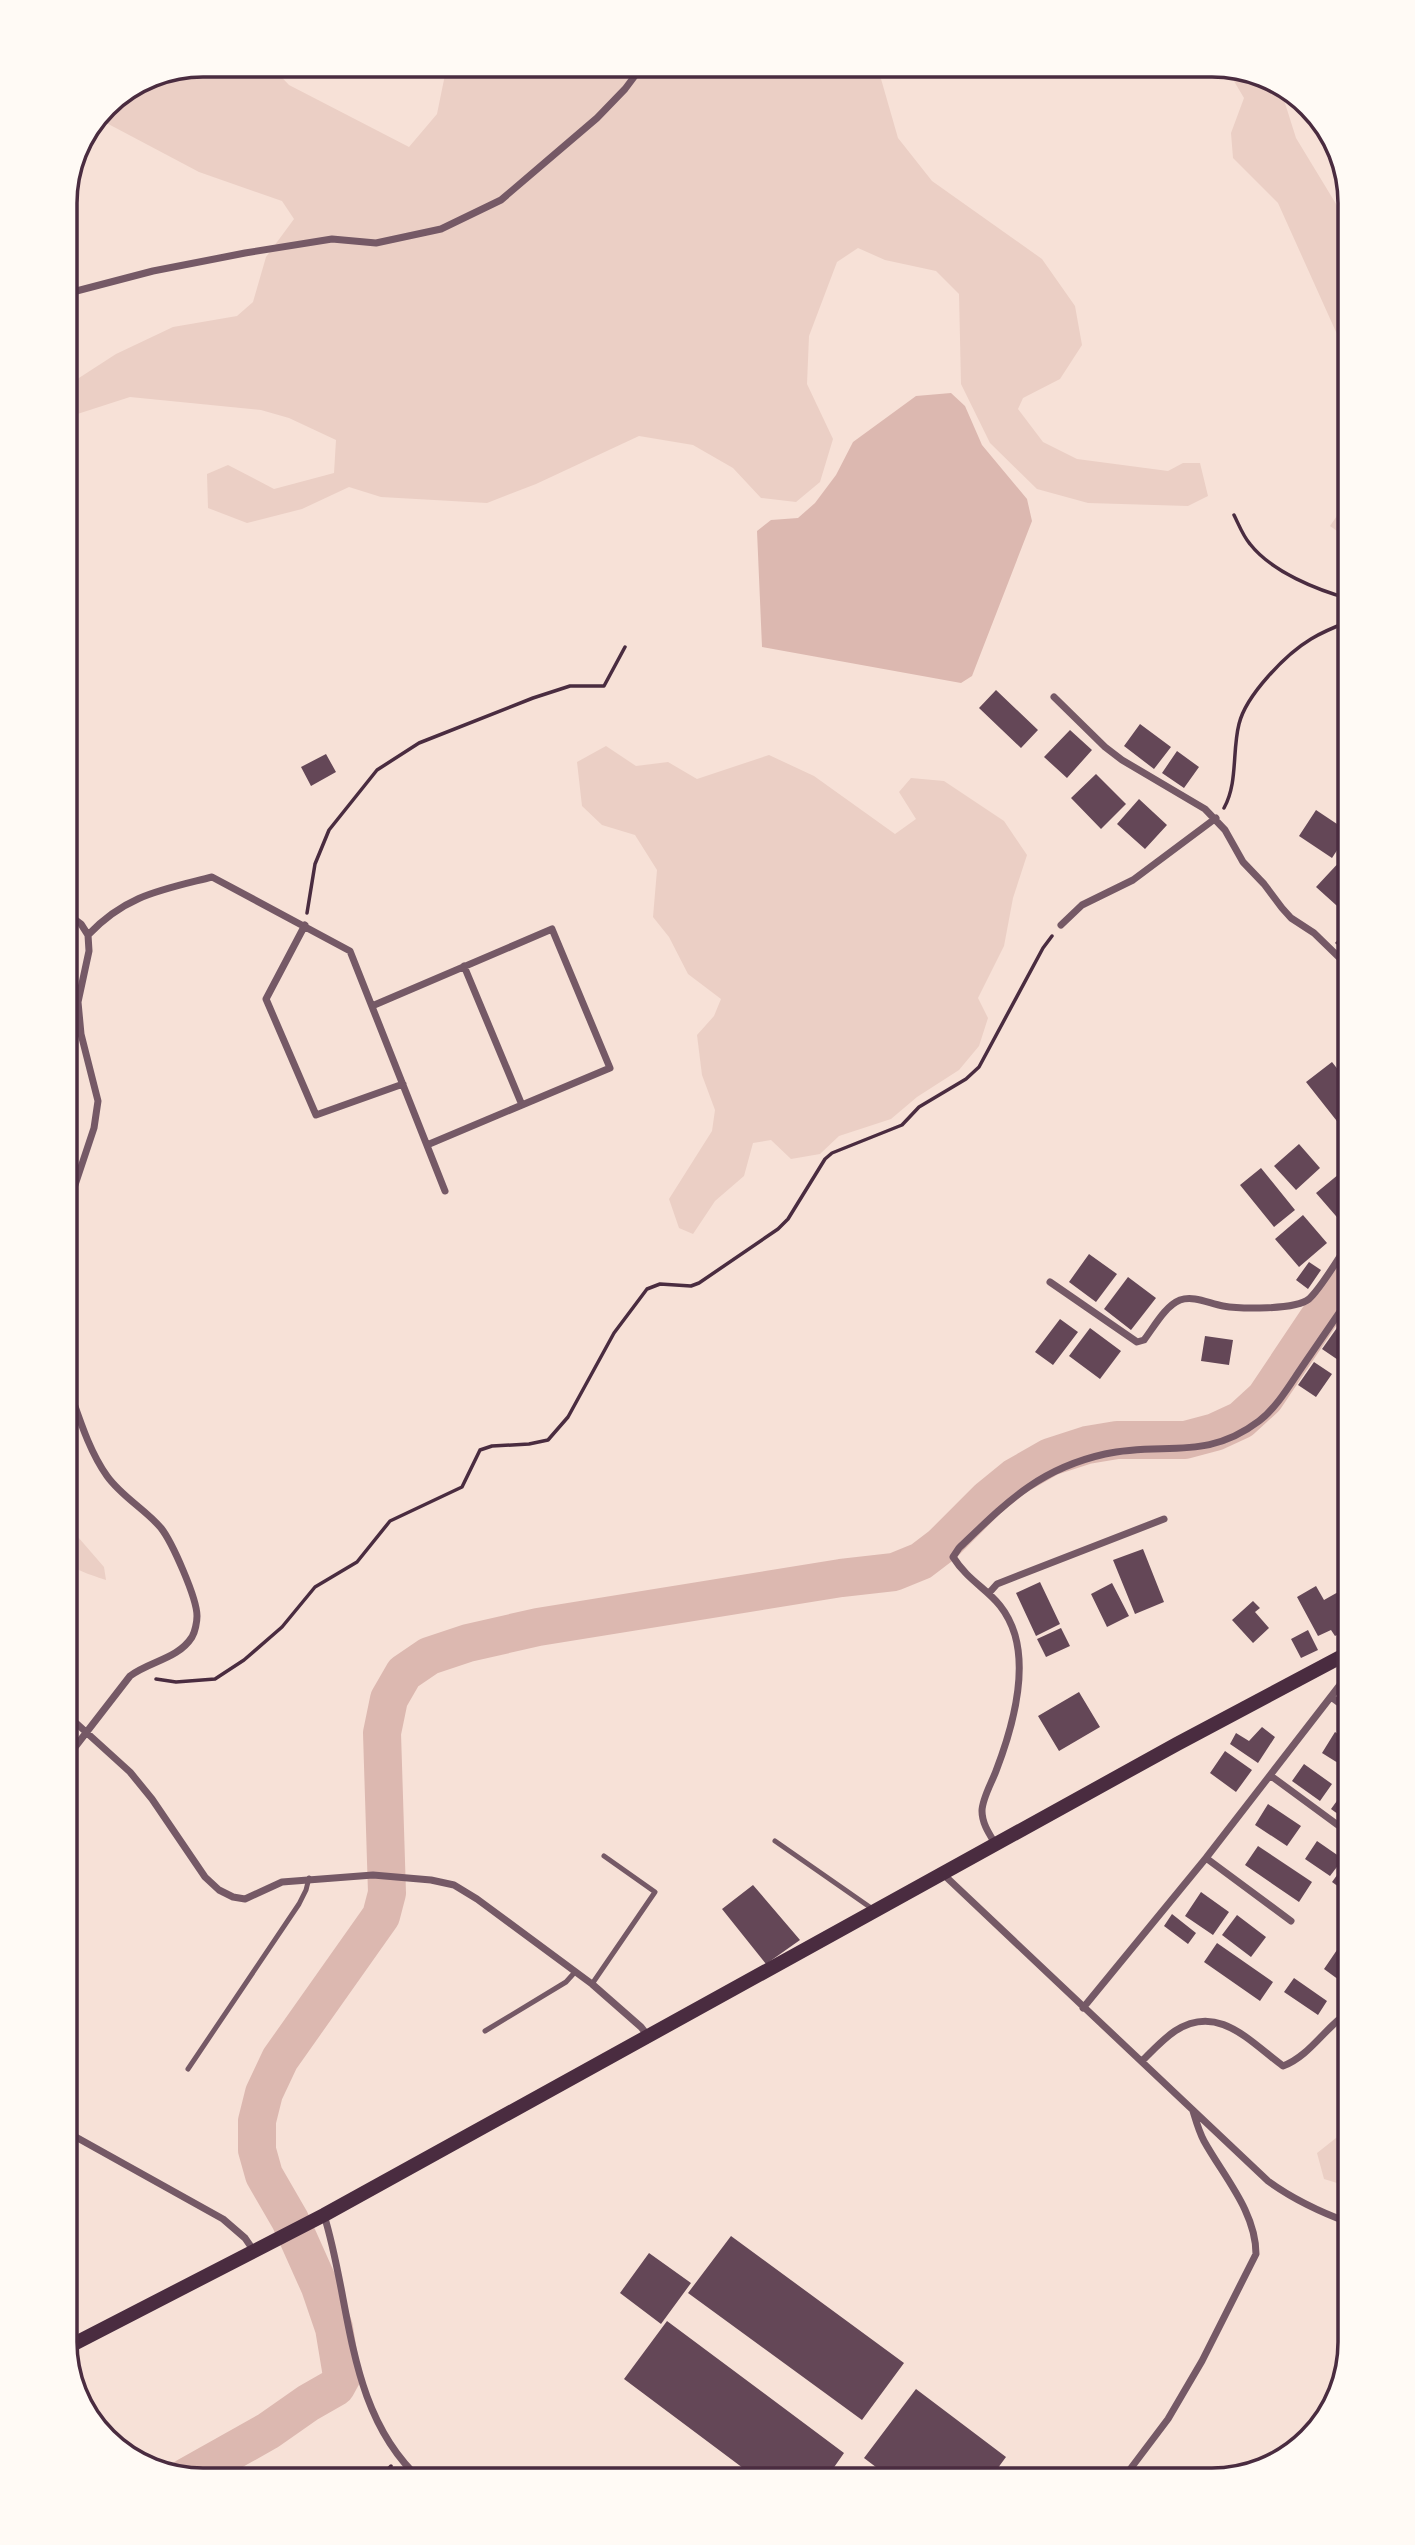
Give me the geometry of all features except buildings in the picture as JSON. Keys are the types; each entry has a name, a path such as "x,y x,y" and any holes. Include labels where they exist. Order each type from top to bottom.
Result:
{"main road":[{"path":"77,2342 318,2218 1177,1744 1338,1658"}],"street":[{"path":"77,291 153,271 245,253 332,239 376,243 442,229 501,200 597,118 634,77"},
{"path":"1054,697 1122,760 1205,808 1216,818 1243,862 1265,884 1282,908 1338,956"},
{"path":"1061,925 1082,905 1133,880 1216,818"},
{"path":"88,934 118,907 158,890 212,877 350,951 445,1191"},
{"path":"77,920 88,934 89,951 78,1002 80,1034 98,1101 94,1128 77,1179"},
{"path":"305,926 266,999 316,1115 403,1084"},
{"path":"372,1006 552,929 610,1068 427,1144"},
{"path":"464,966 522,1105"},
{"path":"1049,1282 1137,1342 1144,1340 1170,1306 1182,1299 1197,1299 1239,1308 1299,1305 1309,1298 1338,1258"},
{"path":"996,1845 986,1829 982,1810 1008,1739 1020,1662 1016,1638 1008,1616 989,1593 961,1570 953,1557 958,1548 1015,1495 1041,1477 1072,1463 1107,1454 1192,1449 1214,1445 1258,1422 1272,1410 1338,1314"},
{"path":"77,1410 106,1475 124,1496 163,1530 192,1592 197,1617 194,1634 183,1650 142,1667 130,1676 77,1745"},
{"path":"989,1593 997,1584 1164,1519"},
{"path":"1083,2008 1206,1858 1338,1688"},
{"path":"1331,1697 1338,1702"},
{"path":"77,1724 130,1772 152,1799 205,1877 219,1890 245,1899 282,1882 373,1875 454,1885 592,1984 649,2037"},
{"path":"1270,1776 1338,1825"},
{"path":"1206,1858 1291,1921"},
{"path":"943,1874 1268,2181 1289,2197 1338,2219"},
{"path":"1142,2061 1173,2032 1193,2021 1224,2022 1283,2066 1297,2061 1338,2018"},
{"path":"1131,2468 1174,2407 1202,2361 1256,2254 1256,2237 1246,2213 1203,2139 1192,2108"},
{"path":"77,2138 223,2219 245,2238 254,2250"},
{"path":"318,2218 332,2242 350,2340 373,2414 410,2468"}],"lane":[{"path":"775,1841 876,1912"},
{"path":"592,1984 655,1892 604,1856"},
{"path":"188,2069 299,1903 309,1878"},
{"path":"485,2031 566,1982 575,1972"}],"path":[{"path":"1234,515 1248,542 1260,555 1308,583 1338,594"},
{"path":"1216,818 1231,794 1238,725 1243,710 1272,673 1308,640 1338,626"},
{"path":"305,926 315,864 329,830 377,770 419,743 533,698 570,686 604,686 625,646"},
{"path":"130,1676 176,1682 215,1679 244,1660 282,1627 315,1587 357,1562 390,1521 462,1487 480,1451 492,1446 548,1440 568,1417 614,1333 647,1289 660,1284 691,1286 699,1283 778,1229 788,1219 825,1159 832,1153 902,1125 919,1107 972,1073 995,1039 1043,948 1061,925"}],"shaded area":[{"path":"281,77 289,85 409,147 437,114 445,77 880,77 898,138 932,181 1042,259 1075,306 1082,345 1060,379 1023,398 1018,409 1043,442 1077,459 1168,471 1183,463 1200,463 1208,496 1188,506 1088,503 1037,489 990,443 961,384 959,294 936,271 885,260 858,248 837,262 809,336 807,384 833,439 820,482 796,502 761,498 733,468 693,445 639,436 536,484 487,503 381,497 349,487 302,509 247,523 208,508 207,474 228,465 274,489 334,473 336,440 289,418 261,410 130,397 77,414 77,379 116,354 173,327 237,316 253,302 266,257 294,219 282,201 199,172 106,123 133,98 178,79"},
{"path":"1232,78 1268,90 1284,100 1296,138 1338,207 1338,336 1278,203 1233,158 1231,133 1244,98"},
{"path":"951,393 965,406 982,445 1027,499 1032,521 972,676 961,683 762,647 757,531 771,520 798,518 815,503 836,475 853,442 916,396"},
{"path":"1338,514 1338,532 1330,526"},
{"path":"606,746 636,766 668,762 697,779 769,755 814,776 895,834 916,819 899,792 911,778 944,781 1004,821 1027,855 1013,898 1004,946 978,998 988,1018 979,1046 959,1070 917,1097 891,1119 839,1136 820,1154 791,1159 771,1140 753,1143 744,1176 715,1201 693,1234 679,1228 669,1199 712,1131 715,1110 702,1075 697,1035 714,1016 721,999 688,974 669,937 653,917 657,870 635,835 602,825 582,806 577,762"},
{"path":"77,1536 104,1567 106,1580 77,1569"},
{"path":"1338,2136 1338,2183 1324,2179 1317,2153"}],"waterway":[{"path":"202,2468 268,2431 336,2387 342,2376 334,2328 320,2287 290,2220 264,2175 257,2150 257,2121 264,2093 280,2059 381,1916 387,1893 382,1733 389,1699 404,1673 429,1656 468,1643 538,1627 841,1578 894,1572 921,1561 1015,1477 1050,1457 1087,1445 1117,1440 1185,1440 1215,1432 1241,1420 1265,1398 1338,1289"}]}
